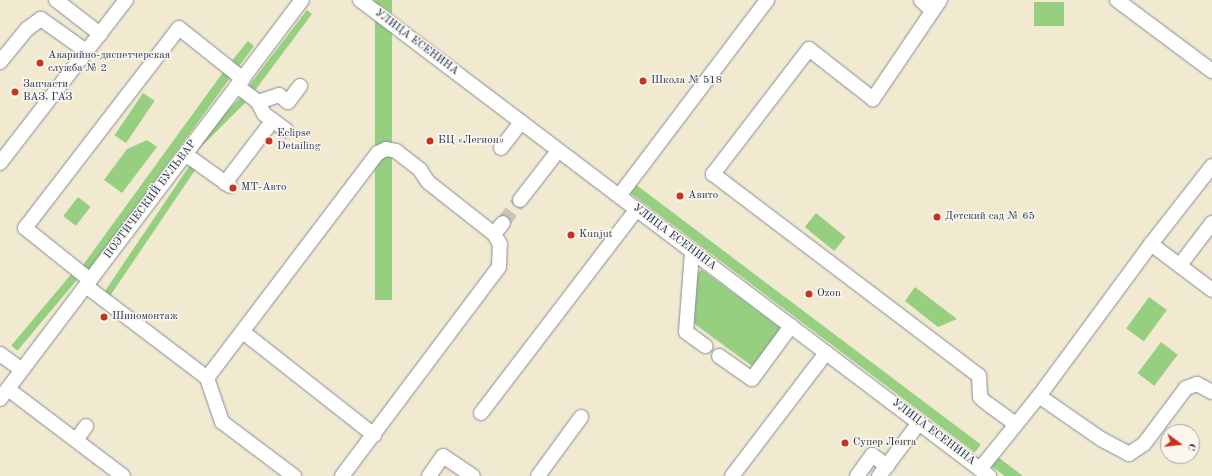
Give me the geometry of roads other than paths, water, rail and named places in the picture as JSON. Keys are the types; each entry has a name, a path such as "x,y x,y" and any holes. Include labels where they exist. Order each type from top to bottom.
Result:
{"street":[{"path":"56,0 100,34"},
{"path":"0,164 126,0"},
{"name":"ПОЭТИЧЕСКИЙ БУЛЬВАР","path":"4,394 302,0"},
{"name":"УЛИЦА ЕСЕНИНА","path":"360,0 985,473"},
{"path":"619,196 767,0"},
{"path":"921,0 936,6 874,99 809,49 713,174 978,376 980,398 1016,424"},
{"path":"1117,0 1211,66"},
{"path":"0,62 27,29 40,19 86,51"},
{"path":"286,130 264,114 258,102 240,82 179,28 25,228 88,283 208,378 222,422 294,476"},
{"path":"258,102 279,95 288,102 300,86"},
{"path":"185,154 228,184 264,137 273,120"},
{"path":"501,148 520,122"},
{"path":"208,378 378,153 386,149 396,151 414,165 428,182 494,234 500,244 499,267 342,476"},
{"path":"520,200 558,151"},
{"path":"985,473 1016,424 1039,396 1151,244 1211,170"},
{"path":"481,413 637,209"},
{"path":"494,234 503,223"},
{"path":"1180,265 1212,223"},
{"path":"1151,244 1212,290"},
{"path":"692,252 686,332 705,346"},
{"path":"719,356 752,379 791,326"},
{"path":"243,332 374,435"},
{"path":"734,475 826,353"},
{"path":"0,354 22,370"},
{"path":"1039,396 1101,439 1129,454 1144,444 1186,388 1197,384 1212,392"},
{"path":"4,394 76,440 123,476"},
{"path":"538,476 581,417"},
{"path":"857,476 872,455 883,471 919,423"},
{"path":"76,440 86,426"},
{"path":"429,476 443,456 473,476"}],"tunnel":[{"path":"503,223 520,200"}],"place":[{"name":"Аварийно-диспетчерская служба № 2","path":"40,63"},
{"name":"Школа № 518","path":"643,81"},
{"name":"Запчасти ВАЗ, ГАЗ","path":"15,92"},
{"name":"Eclipse Detailing","path":"269,141"},
{"name":"БЦ «Легион»","path":"430,141"},
{"name":"МТ-Авто","path":"233,188"},
{"name":"Авито","path":"680,196"},
{"name":"Детский сад № 65","path":"937,217"},
{"name":"Kunjut","path":"571,235"},
{"name":"Ozon","path":"809,294"},
{"name":"Шиномонтаж","path":"104,317"},
{"name":"Супер Лента","path":"845,443"}]}
